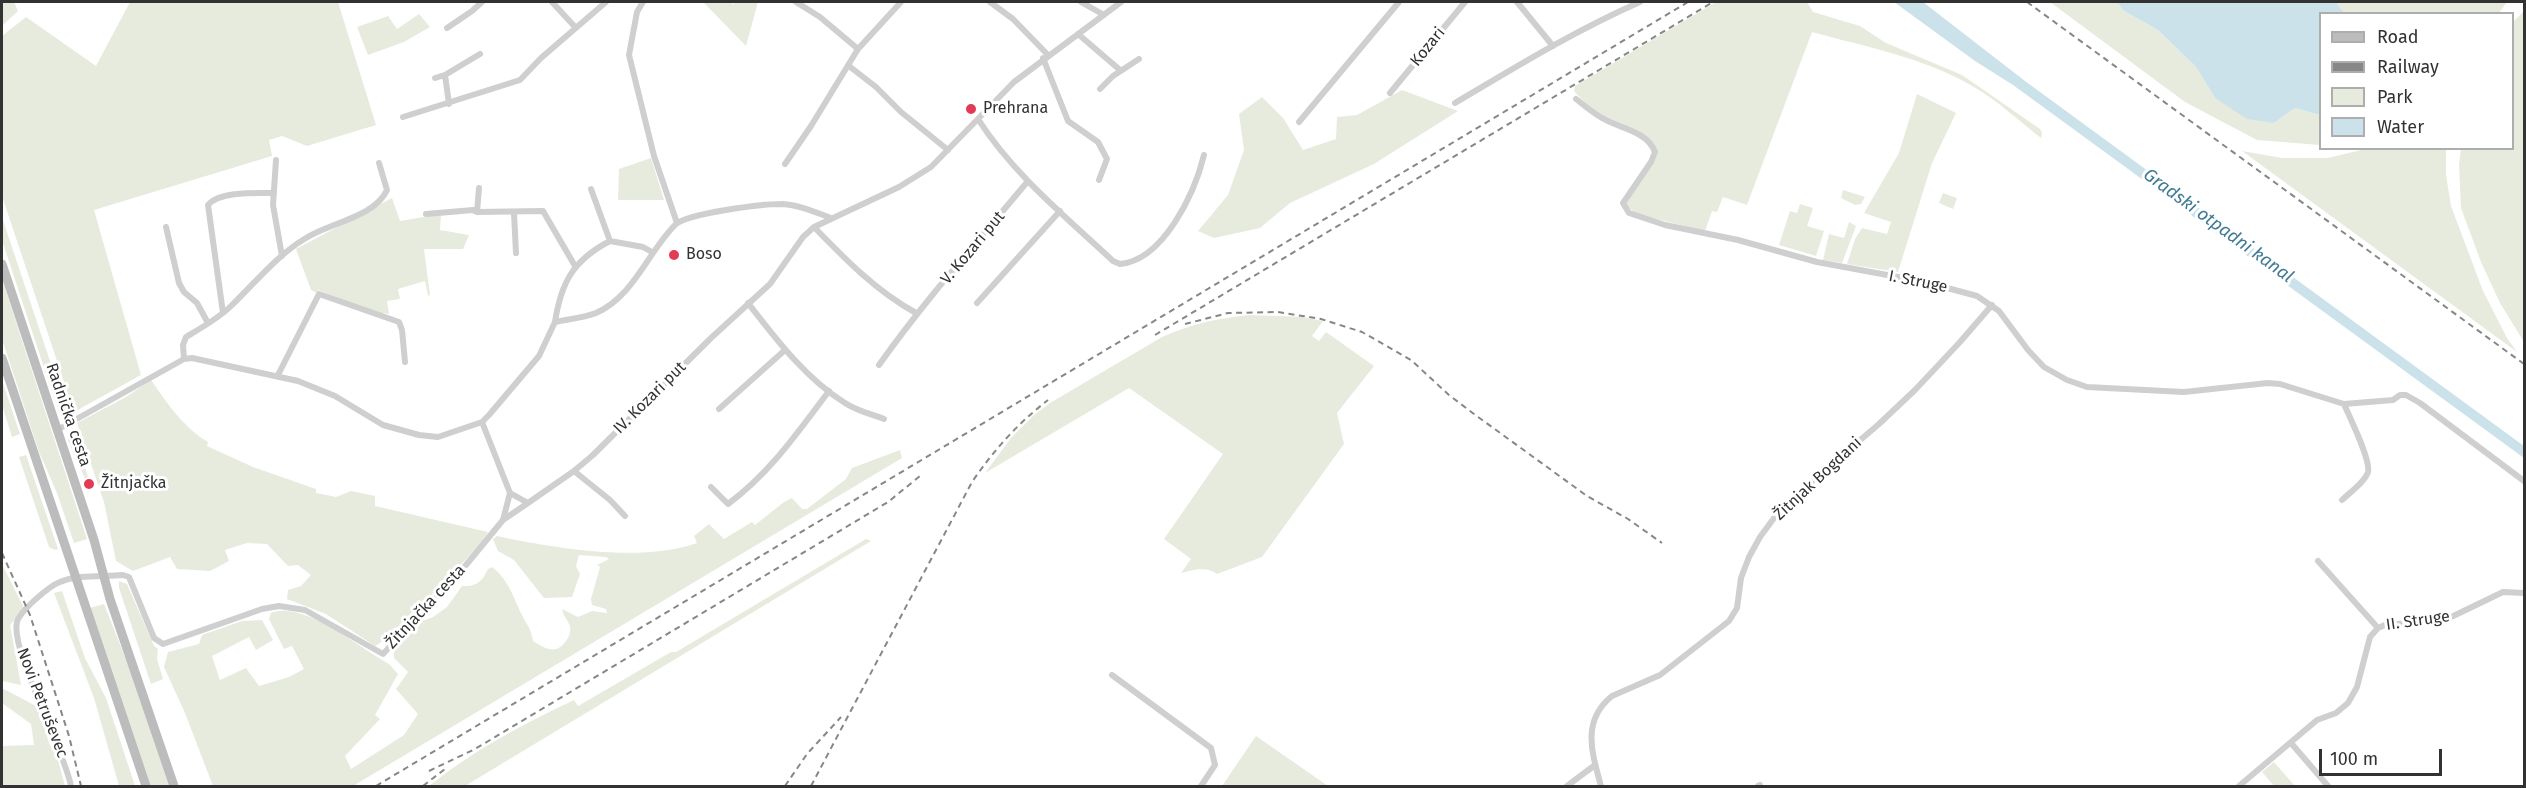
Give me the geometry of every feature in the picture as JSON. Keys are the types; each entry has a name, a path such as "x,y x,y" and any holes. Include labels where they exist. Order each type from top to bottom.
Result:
{"main road":[{"name":"Radnička cesta","path":"2,264 174,786"},
{"path":"2,358 146,786"}],"street":[{"path":"447,28 482,2"},
{"path":"552,2 576,28"},
{"path":"403,117 520,80 541,58 606,2"},
{"path":"643,2 637,12 629,55 654,156 676,223"},
{"path":"796,2 820,17 858,50"},
{"path":"785,164 858,50 901,2"},
{"path":"990,2 1014,19 1045,57 1068,121 1104,149 1107,159 1099,180"},
{"path":"1081,2 1104,15"},
{"name":"IV. Kozari put","path":"503,520 574,471 748,303 771,284 803,237 814,227 899,187 931,167 1014,82 1121,2"},
{"path":"1299,122 1399,2"},
{"name":"Kozari","path":"1390,93 1465,2"},
{"path":"1517,2 1553,46"},
{"path":"1455,103 1553,46 1610,15 1640,2"},
{"path":"1078,34 1120,70"},
{"path":"435,78 445,75 480,54"},
{"path":"1101,89 1120,70 1139,59"},
{"path":"849,66 948,150"},
{"path":"445,75 449,104"},
{"name":"I. Struge","path":"1576,99 1604,119 1644,138 1653,147 1655,152 1652,162 1623,203 1629,213 1665,225 1738,240 1817,262 1962,291 1992,305 2009,321 2028,350 2044,367 2067,380 2087,387 2184,392 2268,383 2280,384 2344,404 2393,400 2400,395 2406,395 2524,480"},
{"path":"978,119 1000,150 1028,181 1113,261 1125,264 1154,249 1169,231 1199,177 1204,155"},
{"path":"276,160 273,205 282,256"},
{"path":"184,359 184,340 223,313 282,256 306,237 352,218 378,202 387,190 379,163"},
{"name":"V. Kozari put","path":"879,365 915,313 954,272 1028,181"},
{"path":"477,212 479,188"},
{"path":"591,189 610,241"},
{"path":"223,313 208,206 211,201 239,194 273,193"},
{"path":"555,322 594,314 604,309 636,278 652,252 676,223 694,216 782,204 800,207 831,218"},
{"path":"426,214 473,210 514,213 543,211 575,266"},
{"path":"977,303 1060,211"},
{"path":"514,213 516,253"},
{"path":"166,227 179,283 184,292 196,303 208,323"},
{"path":"814,227 872,284 915,313"},
{"path":"57,430 184,359 192,358 278,375 316,387 383,425 419,435 445,435 482,422 539,356 555,322 558,300 575,266 610,241 643,247 652,252"},
{"path":"278,375 319,294 399,322 405,362"},
{"path":"748,303 785,350 829,391 851,407 884,419"},
{"name":"Žitnjak Bogdani","path":"1601,786 1595,765 1591,732 1592,722 1605,702 1611,696 1660,675 1729,621 1737,608 1741,578 1749,557 1777,514 1916,390 1992,305"},
{"path":"719,409 785,350"},
{"path":"711,487 728,504 764,475 829,391"},
{"path":"2342,500 2364,477 2368,468 2362,444 2344,404"},
{"path":"482,422 510,493 503,520"},
{"path":"574,471 610,500 625,516"},
{"path":"510,493 528,503"},
{"name":"Žitnjačka cesta","path":"104,576 129,577 154,638 163,644 262,609 279,606 305,610 383,654 466,565 503,520"},
{"name":"II. Struge","path":"2318,561 2378,628"},
{"path":"76,579 104,576"},
{"name":"Novi Petruševec","path":"71,786 58,744 30,677 18,641 17,623 39,597 60,582 76,579"},
{"name":"II. Struge","path":"2239,786 2317,720 2343,708 2353,697 2367,647 2378,628 2387,624 2428,623 2447,619 2503,592 2524,593"},
{"path":"1112,675 1211,748 1215,765 1201,786"},
{"path":"2291,743 2328,786"},
{"path":"1567,786 1595,765"}],"green space":[{"path":"2,2 14,2 18,11 2,26"},
{"path":"130,2 338,2 376,125 307,146 282,136 269,140 272,156 94,210 141,375 74,412 2,196 2,36 26,17 96,66"},
{"path":"758,2 746,46 704,3 733,4"},
{"path":"1716,2 1807,2 1813,12 1860,26 1886,43 1962,75 2040,129 2041,138 1991,98 1936,68 1895,54 1812,32 1747,205 1723,197 1717,212 1712,211 1705,231 1636,214 1625,204 1631,192 1653,163 1657,149 1653,142 1638,131 1595,111 1574,91 1575,86"},
{"path":"2050,2 2117,2 2124,11 2158,30 2196,67 2215,98 2274,123 2295,108 2319,115 2319,145 2257,140 2185,102"},
{"path":"2336,2 2507,2 2500,12 2343,12"},
{"path":"2524,11 2524,342 2500,303 2481,262 2461,208 2459,164 2461,150 2514,150 2514,21"},
{"path":"419,14 430,27 404,42 368,55 357,27 388,16 397,29"},
{"path":"1402,90 1458,111 1374,164 1290,203 1260,228 1214,238 1198,231 1228,195 1244,150 1239,114 1262,97 1283,118 1303,150 1336,139 1337,117 1357,115"},
{"path":"1917,94 1956,113 1932,163 1898,272 1847,264 1855,239 1862,228 1887,234 1891,222 1864,213 1899,153"},
{"path":"2361,150 2446,150 2446,175 2451,206 2483,291 2507,338 2517,352 2242,151 2282,158 2328,158"},
{"path":"651,158 664,200 618,200 619,169"},
{"path":"1843,190 1865,197 1861,204 1855,205 1841,198"},
{"path":"1943,193 1957,198 1953,209 1939,203"},
{"path":"392,198 400,221 441,214 440,230 469,235 463,249 424,249 430,295 428,296 425,281 398,289 400,299 387,301 389,314 375,312 318,290 317,293 311,290 296,249"},
{"path":"1800,204 1813,208 1807,226 1824,231 1816,256 1779,245 1790,211 1797,213"},
{"path":"2,217 60,391 57,392 59,397 62,396 67,415 60,412 54,398 2,240"},
{"path":"1849,222 1856,226 1842,263 1823,260 1829,234 1844,238"},
{"path":"2,279 87,539 74,543 57,493 39,452 2,339"},
{"path":"1250,315 1303,317 1323,321 1312,336 1319,341 1326,332 1374,366 1337,413 1344,444 1262,557 1217,574 1204,569 1181,573 1191,559 1164,539 1223,454 1129,388 985,473 1011,438 1050,403 1162,337 1205,322"},
{"path":"2,380 20,434 12,437 2,405"},
{"path":"151,380 184,422 208,442 207,446 253,467 316,489 316,493 336,497 351,491 375,496 375,506 488,532 434,593 398,628 375,646 326,614 287,599 288,590 301,586 311,575 298,565 288,566 267,544 247,543 225,550 229,561 210,571 177,569 170,557 133,571 116,561 104,502 77,423 126,397"},
{"path":"72,427 88,477 86,481 68,440"},
{"path":"900,450 902,458 353,786 213,786 185,713 164,667 168,652 199,644 202,635 242,621 262,620 273,640 256,650 249,637 212,656 220,680 246,668 259,686 289,677 304,669 292,646 284,649 269,619 271,613 284,611 299,613 315,619 389,664 398,674 375,715 380,719 345,756 351,769 404,735 418,714 396,689 408,672 394,658 394,647 412,625 433,617 447,607 462,586 478,583 488,569 492,567 503,577 530,629 533,641 547,648 558,648 569,636 570,627 562,609 578,617 592,611 607,613 606,609 592,605 591,599 600,567 597,565 609,559 579,555 576,566 580,574 572,597 544,598 514,560 498,551 493,539 497,536 570,549 624,553 674,549 697,543 694,536 709,524 724,539 752,522 755,525 792,498 802,509 807,509 846,479 852,468"},
{"path":"26,455 58,549 55,550 49,547 19,457"},
{"path":"866,539 871,541 465,786 429,786 498,739 574,700 578,706 671,652 676,652"},
{"path":"2,564 24,608 10,625 21,685 2,681"},
{"path":"119,581 127,584 154,646 158,649 157,659 163,679 151,684 119,588"},
{"path":"62,591 85,658 106,698 135,786 119,786 94,698 54,593"},
{"path":"104,604 135,682 170,786 150,786 90,608"},
{"path":"2,688 38,707 50,746 54,746 65,786 2,786 2,746 34,745 31,724 2,703"},
{"path":"1256,736 1328,786 1222,786"},
{"path":"2274,762 2295,786 2274,786 2262,772"}],"water":[{"name":"Gradski otpadni kanal","path":"1894,2 1923,2 2025,81 2524,446 2524,458 2013,85 1975,61"},
{"path":"2117,2 2336,2 2343,12 2319,12 2319,115 2295,108 2274,123 2247,119 2215,98 2196,67 2158,30 2124,11"}],"railway":[{"path":"376,786 1688,2"},
{"path":"1155,335 1713,2"},
{"path":"2027,2 2524,364"},
{"path":"1185,324 1228,313 1278,312 1321,319 1362,332 1411,360 1449,395 1474,414 1587,496 1628,519 1662,543"},
{"path":"811,786 972,482 1007,438 1048,400"},
{"path":"429,771 475,749 888,502 920,476"},
{"path":"2,553 30,615 69,736 81,786"},
{"path":"785,786 807,754 841,717"},
{"path":"423,786 445,769"}],"place":[{"name":"Prehrana","path":"971,109"},
{"name":"Boso","path":"674,255"},
{"name":"Žitnjačka","path":"89,484"}]}
